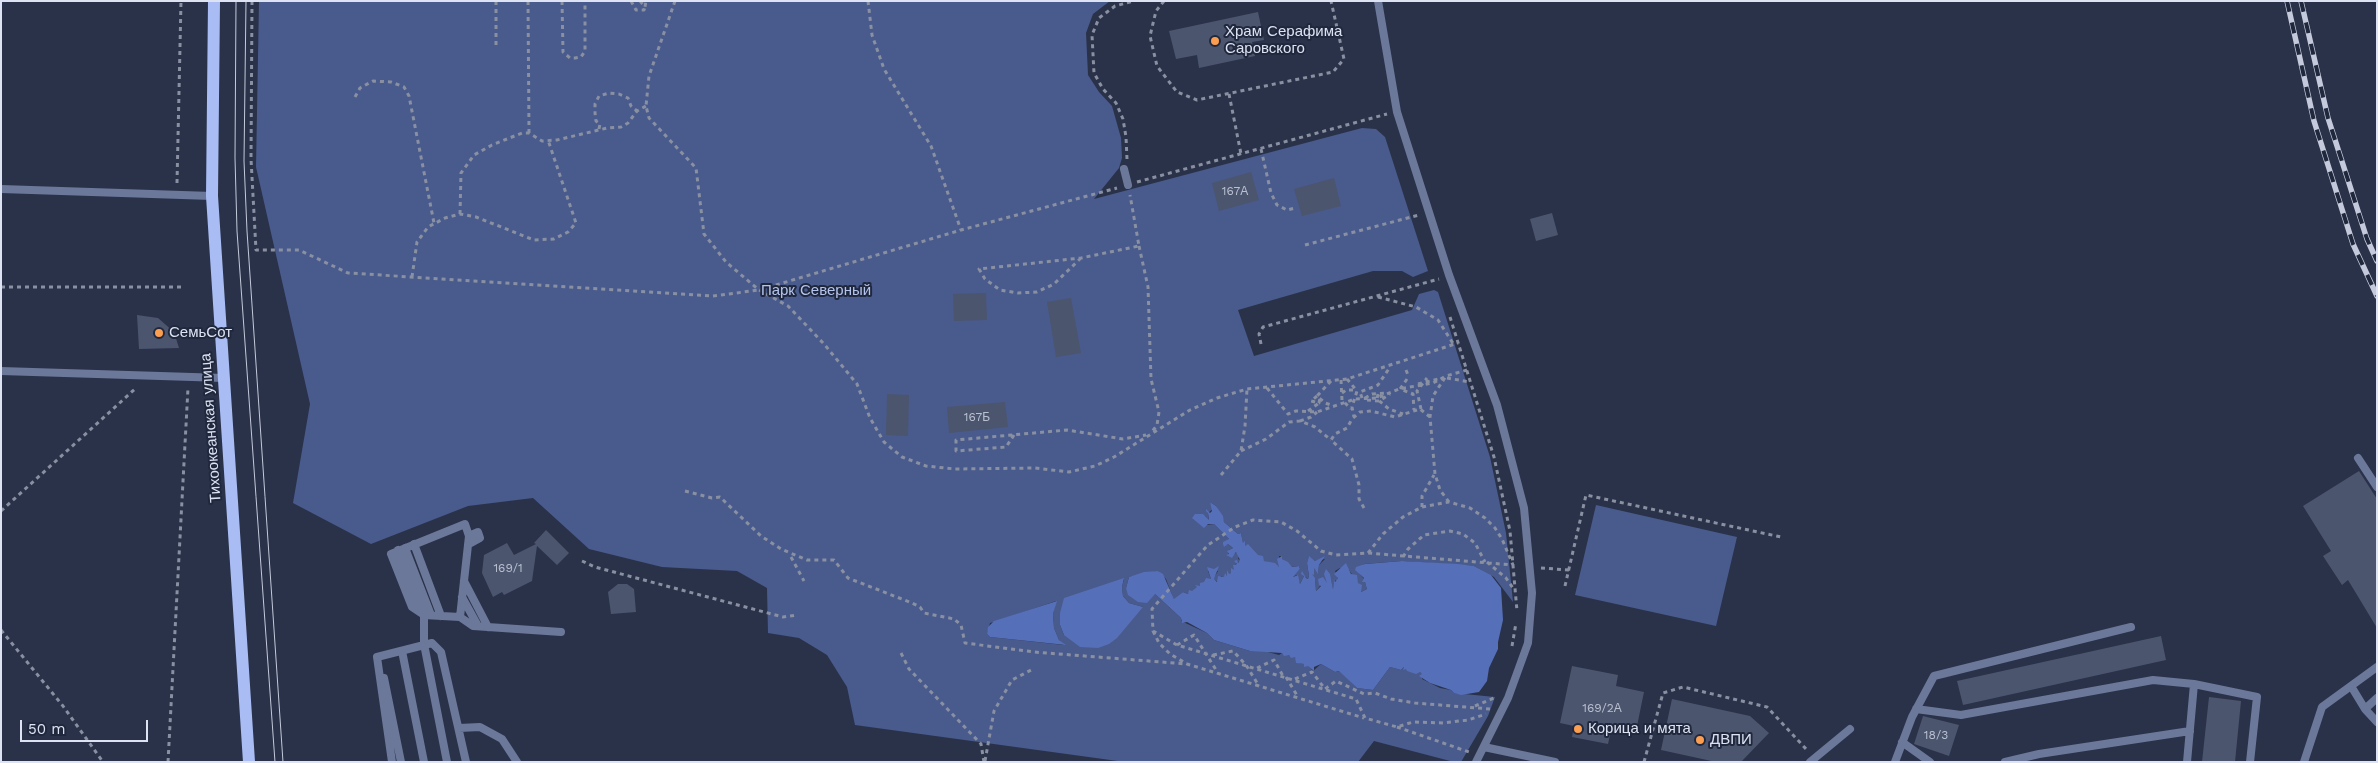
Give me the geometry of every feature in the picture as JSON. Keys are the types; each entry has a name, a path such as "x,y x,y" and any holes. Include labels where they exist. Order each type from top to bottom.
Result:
{"main road":[{"name":"Тихоокеанская улица","path":"214,1 212,196 248,762"}],"lane":[{"path":"1378,1 1398,112 1449,275 1497,405 1524,508 1532,593 1528,643 1508,698 1476,762"},
{"path":"1124,169 1128,185"},
{"path":"1,189 212,196"},
{"path":"1,371 224,378"},
{"path":"2358,458 2377,487"},
{"path":"462,617 462,598 469,540 465,524 391,555 412,607 426,614 462,617 473,626 561,632"},
{"path":"414,544 441,616"},
{"path":"402,549 426,614 424,644 448,762"},
{"path":"464,580 488,627"},
{"path":"462,598 478,626"},
{"path":"1895,762 1916,709 1934,676 2131,627"},
{"path":"392,762 376,657 432,643 441,652 466,762"},
{"path":"402,651 424,762"},
{"path":"380,656 401,762"},
{"path":"2304,762 2322,707 2377,667"},
{"path":"1916,709 1961,716 2153,680 2194,684 2257,697 2250,762"},
{"path":"2187,762 2194,684"},
{"path":"2351,686 2365,709 2377,722"},
{"path":"2365,709 2377,698"},
{"path":"459,728 480,727 502,739 517,762"},
{"path":"1812,760 1850,729"},
{"path":"2005,762 2039,754 2190,730"},
{"path":"1902,742 1930,762"},
{"path":"1484,747 1555,762"}],"path":[{"path":"177,183 180,1"},
{"path":"252,1 251,159 256,250 300,250 348,273 713,296 759,290 961,230 1398,112"},
{"path":"496,1 496,45"},
{"path":"528,1 530,133"},
{"path":"562,1 562,52 570,58 575,58 582,56 584,52 585,1"},
{"path":"631,1 636,10 644,10 646,1"},
{"path":"640,1 645,7"},
{"path":"675,1 650,76 646,106 649,118 696,168 704,234 726,262 759,290 788,306 835,357 857,384 870,418 884,442 902,457 926,466 955,469 1034,468 1070,472 1095,466 1190,410 1217,398 1247,389 1347,379 1390,367 1456,344"},
{"path":"868,1 872,35 884,69 931,146 961,230"},
{"path":"1124,169 1127,158 1123,119 1116,103 1103,89 1094,73 1092,34 1099,18 1115,6 1134,1"},
{"path":"1164,1 1156,11 1150,36 1157,66 1177,92 1197,100 1333,72 1344,59 1332,1"},
{"path":"355,97 360,88 373,82 391,82 404,87 409,96 434,223"},
{"path":"607,128 596,121 595,104 599,96 609,93 619,94 628,98 632,117"},
{"path":"1229,94 1241,154"},
{"path":"631,106 637,111"},
{"path":"460,214 461,173 474,155 492,144 522,133 530,133 542,141 599,129 621,127 628,123 637,111 646,106"},
{"path":"1385,115 1388,124"},
{"path":"599,129 600,124"},
{"path":"412,277 417,242 428,227 445,218 460,214 476,217 534,240 554,239 568,232 576,223 548,140"},
{"path":"1261,149 1271,193 1277,205 1287,210 1295,208"},
{"path":"1014,435 1006,446 956,451 956,440 1067,430 1124,439 1149,435 1157,425 1159,412 1151,378 1148,287 1128,185"},
{"path":"1414,206 1420,225"},
{"path":"1305,246 1429,213"},
{"path":"1082,258 1054,284 1037,292 1018,293 1000,290 985,279 979,269 1082,258 1139,246"},
{"path":"1435,270 1441,289"},
{"path":"1262,344 1259,334 1263,327 1438,280 1449,275"},
{"path":"1,287 181,287"},
{"path":"1377,297 1416,307 1438,320 1456,344"},
{"path":"1450,316 1456,344 1467,370 1494,457 1510,531 1517,613"},
{"path":"1342,393 1346,390 1363,390 1378,385 1390,367"},
{"path":"1400,389 1407,377 1406,370"},
{"path":"1400,389 1467,370"},
{"path":"1,511 149,376"},
{"path":"168,762 188,377"},
{"path":"1445,377 1433,396 1430,416 1435,474 1440,490 1449,502"},
{"path":"1419,385 1445,377 1470,382"},
{"path":"1424,382 1427,378"},
{"path":"1347,379 1355,389 1355,399 1351,409"},
{"path":"1341,380 1344,403 1351,409 1354,417"},
{"path":"1306,412 1319,399 1332,381"},
{"path":"1267,388 1288,414 1296,411 1317,412 1355,399 1376,400 1411,384"},
{"path":"1414,410 1419,385"},
{"path":"1241,451 1245,426 1247,389"},
{"path":"1400,389 1412,394 1418,393"},
{"path":"1363,390 1360,392 1363,399"},
{"path":"1363,399 1372,394 1382,397 1389,409 1406,414"},
{"path":"1372,394 1376,400"},
{"path":"1412,394 1421,410 1430,416"},
{"path":"1376,400 1382,397"},
{"path":"1319,399 1325,403 1360,412 1371,411 1395,417 1414,410 1421,410"},
{"path":"1221,475 1241,451 1266,439 1290,422 1311,417 1317,412"},
{"path":"1331,440 1335,434 1346,428 1360,412"},
{"path":"1300,421 1315,427 1352,459 1359,485 1359,500 1364,508"},
{"path":"1422,506 1422,496 1435,474"},
{"path":"685,491 712,498 720,497 761,536 781,549 807,560 834,560 848,578 912,603 924,613 954,618 961,626 965,643 1034,652 1187,664 1397,727 1469,752"},
{"path":"1565,586 1586,496 1781,537"},
{"path":"1368,554 1383,534 1403,517 1422,506 1449,502 1470,508 1485,518 1502,539 1513,565"},
{"path":"1187,664 1170,654 1159,643 1153,631 1152,609 1208,545 1235,527 1254,520 1281,522 1297,531 1320,551 1336,556 1368,554 1513,565"},
{"path":"1402,557 1408,548 1424,535 1450,531 1463,534 1475,544 1485,562 1506,578 1516,594"},
{"path":"791,557 804,581"},
{"path":"582,561 595,567 782,617 797,615"},
{"path":"1530,567 1569,570"},
{"path":"1511,651 1516,621"},
{"path":"1,630 63,706 103,762"},
{"path":"1153,631 1177,645 1356,699 1365,718"},
{"path":"1177,645 1194,636 1218,673"},
{"path":"1213,655 1233,651 1246,665 1259,686"},
{"path":"901,653 909,669 981,744 984,762"},
{"path":"1256,668 1274,660 1298,698"},
{"path":"984,762 994,711 1012,680 1033,669"},
{"path":"1294,680 1312,672 1325,689"},
{"path":"1325,689 1336,681 1364,694 1375,693 1391,699 1415,703 1493,709"},
{"path":"1644,762 1664,693 1683,687 1767,707 1812,760"},
{"path":"1472,706 1491,701 1498,694 1496,702"},
{"path":"1486,721 1493,709"},
{"path":"1397,727 1413,722 1444,723 1468,720 1481,717 1493,709"},
{"path":"1467,757 1474,744"}],"green space":[{"name":"Парк Северный","path":"259,1 1110,1 1093,14 1086,33 1088,75 1099,92 1112,106 1121,138 1122,158 1119,168 1094,199 1362,128 1376,129 1385,137 1428,271 1413,277 1402,271 1373,271 1238,310 1254,356 1412,310 1419,294 1434,290 1438,292 1490,457 1506,533 1513,602 1494,577 1474,566 1402,561 1364,564 1359,573 1364,579 1367,589 1361,592 1358,583 1349,570 1340,568 1335,571 1338,578 1334,581 1333,590 1331,580 1327,578 1327,583 1324,581 1316,591 1315,579 1311,574 1314,567 1318,573 1319,565 1325,559 1315,561 1309,557 1307,563 1308,579 1304,576 1300,584 1297,575 1292,577 1300,569 1299,566 1291,567 1281,556 1279,556 1279,567 1264,561 1243,544 1241,533 1238,534 1224,522 1216,506 1210,502 1213,509 1208,513 1209,521 1205,516 1198,522 1206,525 1214,524 1229,539 1225,545 1228,544 1233,548 1229,550 1228,556 1232,556 1237,552 1238,559 1241,560 1234,565 1234,571 1227,576 1225,575 1225,578 1221,576 1218,582 1213,579 1218,571 1211,569 1208,571 1211,579 1188,594 1183,592 1174,600 1166,579 1158,571 1129,577 1126,588 1155,594 1181,618 1181,621 1207,633 1214,640 1250,651 1264,651 1279,655 1282,653 1295,657 1299,663 1308,665 1313,671 1321,664 1335,672 1340,671 1357,688 1373,690 1390,667 1401,670 1405,667 1423,674 1422,679 1440,688 1451,690 1454,693 1495,697 1488,716 1461,762 1454,762 1374,741 1358,762 1125,762 855,725 847,687 827,655 799,638 768,633 767,588 737,571 662,567 589,549 533,498 468,506 371,544 293,503 310,404 256,167","holes":["1124,579 1122,587 1123,596 1129,603 1143,607 1064,635 1060,625 1060,613","1056,601 1053,614 1054,628 1059,640 1064,645 990,637 987,634 990,623"]},
{"path":"1596,505 1737,537 1716,626 1575,595"}],"shaded area":[{"path":"1210,502 1216,506 1223,516 1224,522 1238,534 1241,533 1245,546 1248,544 1258,555 1263,556 1264,561 1275,563 1279,567 1277,559 1282,556 1282,559 1292,567 1299,566 1300,569 1293,577 1298,575 1300,584 1304,576 1301,574 1302,571 1306,578 1308,579 1309,576 1307,563 1309,556 1315,561 1325,556 1319,565 1318,574 1314,568 1314,575 1312,574 1315,578 1316,591 1321,586 1318,579 1323,577 1327,583 1324,574 1326,569 1330,574 1333,589 1334,579 1335,582 1338,578 1334,574 1346,563 1351,574 1357,575 1358,583 1362,585 1361,592 1367,589 1365,582 1362,582 1364,578 1355,570 1356,567 1365,564 1402,561 1458,564 1474,566 1491,575 1501,588 1503,620 1498,649 1489,668 1487,681 1479,692 1461,695 1430,683 1419,676 1422,674 1420,672 1416,674 1406,669 1403,670 1404,667 1401,670 1390,667 1373,690 1357,688 1339,671 1335,672 1321,664 1314,667 1314,671 1308,666 1304,667 1304,664 1296,663 1295,657 1291,658 1289,655 1284,656 1282,653 1250,651 1214,640 1207,633 1187,622 1182,623 1181,618 1155,594 1147,603 1138,602 1128,595 1126,588 1129,577 1144,572 1158,571 1163,574 1174,599 1183,592 1188,594 1189,590 1192,591 1197,587 1195,585 1200,586 1200,583 1204,582 1206,578 1211,579 1207,567 1214,569 1219,566 1214,579 1217,582 1218,576 1224,577 1225,573 1227,576 1227,570 1229,574 1231,573 1231,568 1234,570 1233,565 1237,564 1234,561 1237,560 1238,563 1240,560 1236,552 1232,558 1226,555 1229,554 1227,551 1233,548 1228,544 1224,547 1223,542 1229,539 1214,524 1208,524 1204,528 1192,518 1195,514 1203,514 1209,520 1206,509 1210,513 1212,511"},
{"path":"1124,578 1123,596 1129,603 1143,607 1117,638 1109,644 1098,648 1080,647 1064,635 1060,625 1060,613 1064,598"},
{"path":"1057,601 1053,614 1054,628 1059,640 1066,645 990,637 987,634 988,627 994,621"}],"building":[{"name":"Храм Серафима Саровского","path":"1258,12 1264,40 1252,42 1255,56 1199,68 1197,55 1176,59 1169,31"},
{"path":"1251,172 1259,200 1219,211 1212,183"},
{"path":"1334,178 1341,206 1302,216 1294,189"},
{"path":"1552,213 1558,235 1536,241 1530,219"},
{"path":"986,293 987,320 954,321 953,294"},
{"path":"1071,298 1081,353 1056,357 1047,302"},
{"path":"137,315 158,318 174,332 179,348 139,349"},
{"path":"887,394 909,395 908,436 886,435"},
{"path":"1005,402 1008,427 949,433 947,407"},
{"path":"2359,471 2377,499 2377,628 2348,580 2342,585 2323,556 2331,551 2303,506"},
{"path":"546,530 569,553 557,565 537,546 532,581 504,595 502,592 493,597 482,573 484,555 507,543 514,555 536,544 534,543"},
{"path":"618,584 627,584 634,589 636,612 611,614 608,592"},
{"path":"2161,636 2166,660 1963,705 1957,681"},
{"path":"1572,666 1618,675 1616,686 1644,692 1636,731 1612,726 1608,744 1572,737 1574,726 1560,723"},
{"path":"2209,697 2241,701 2235,762 2202,762"},
{"path":"1672,699 1750,716 1769,733 1741,762 1716,762 1661,750"},
{"path":"1923,716 1959,725 1949,756 1914,744"}],"tram line":[{"path":"236,1 235,158 237,231 275,762"},
{"path":"246,1 244,161 247,231 283,762"}],"railway":[{"path":"2287,1 2314,121 2353,244 2377,296"},
{"path":"2301,1 2328,118 2367,239 2377,261"}],"place":[{"name":"Храм Серафима Саровского","path":"1215,41"},
{"name":"СемьСот","path":"159,333"},
{"name":"Корица и мята","path":"1578,729"},
{"name":"ДВПИ","path":"1700,740"}]}
